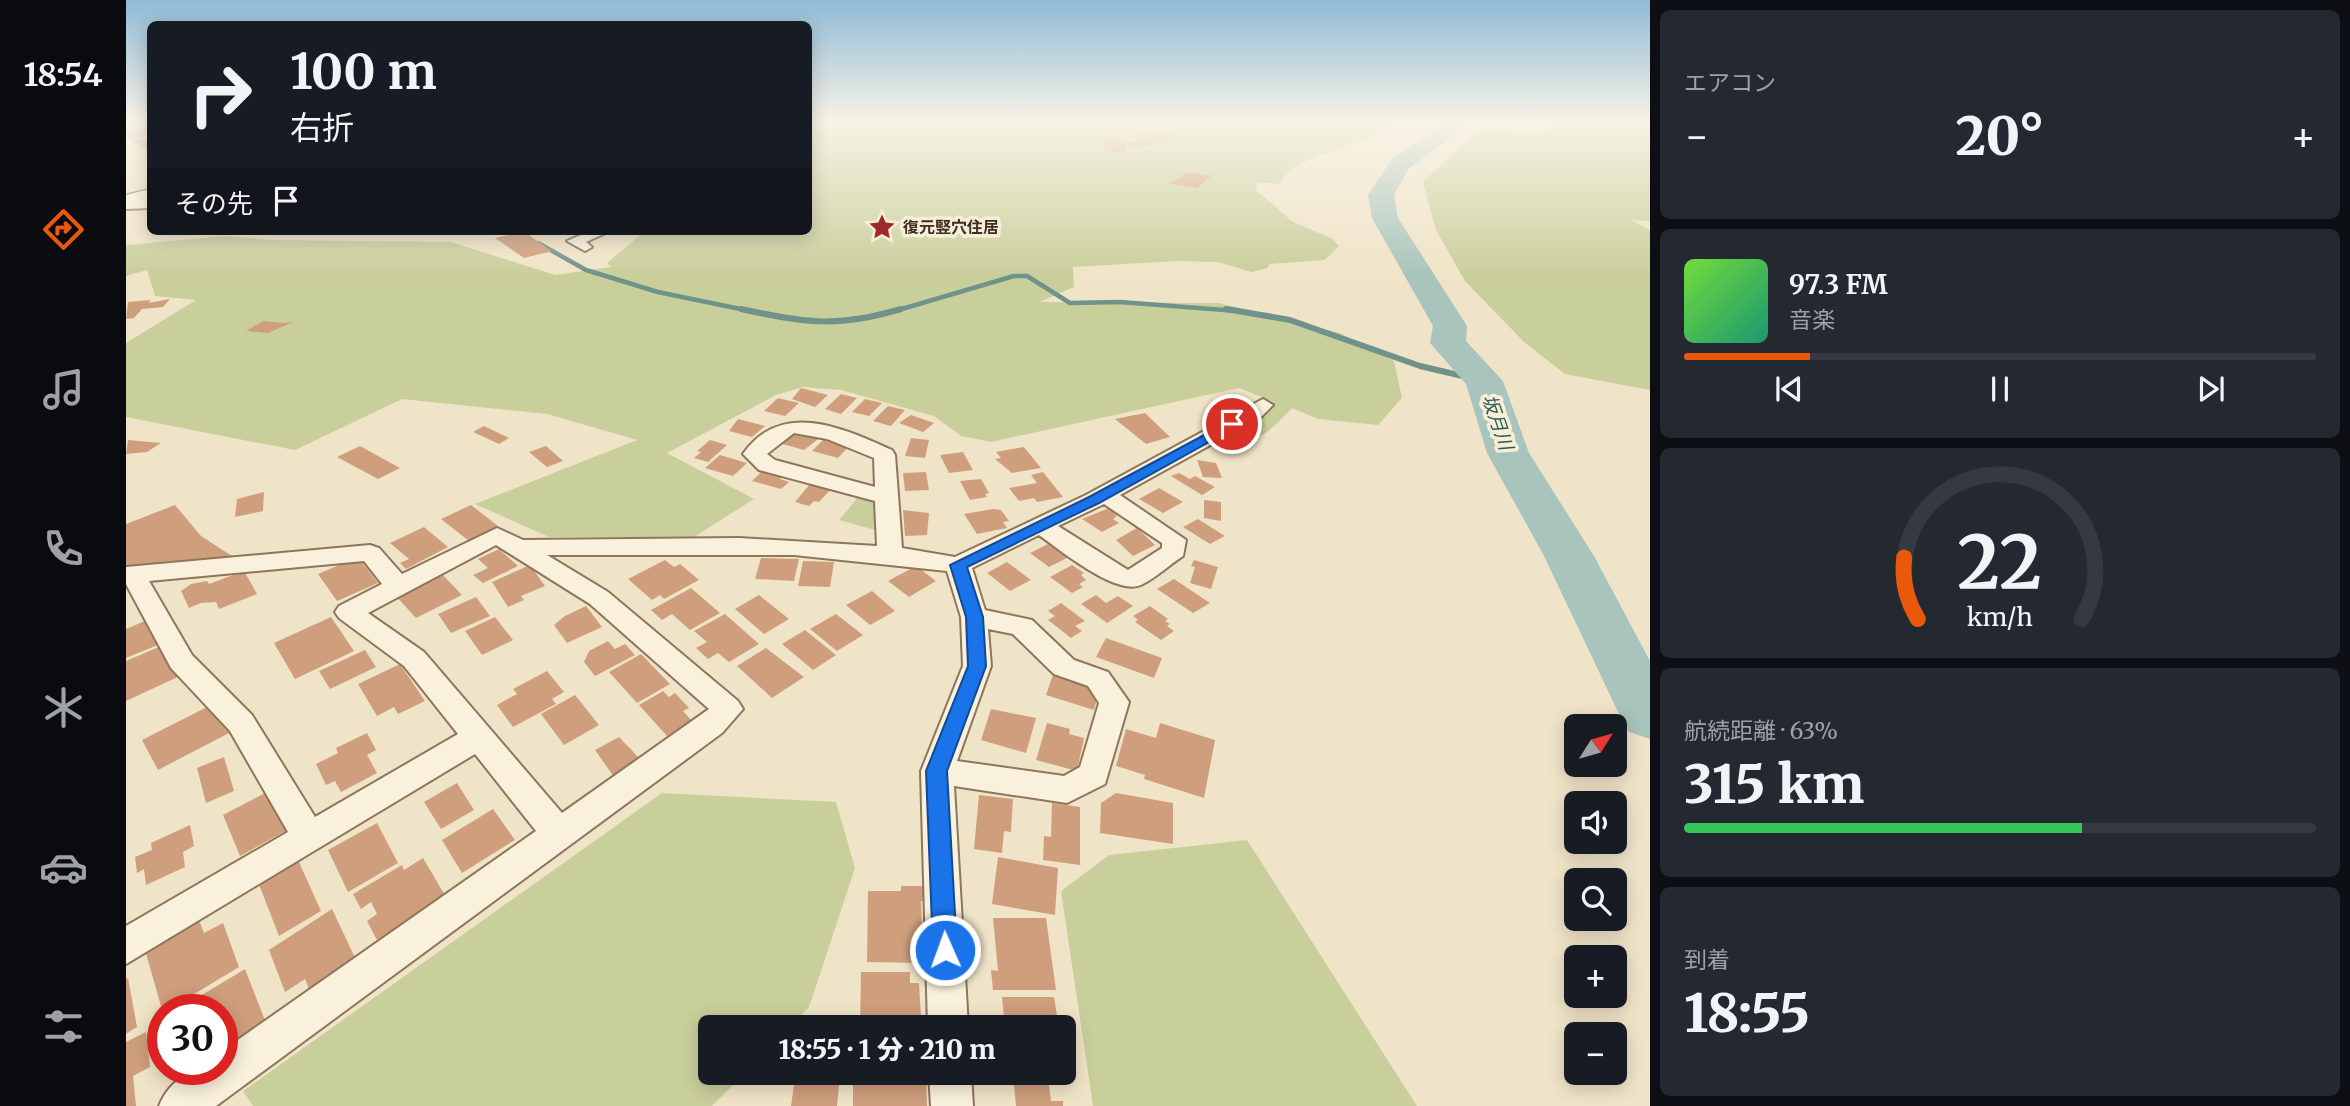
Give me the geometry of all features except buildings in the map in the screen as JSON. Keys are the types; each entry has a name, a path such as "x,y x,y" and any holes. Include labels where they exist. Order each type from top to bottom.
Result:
{"street":[{"path":"126,203 147,195"},
{"path":"126,203 147,204"},
{"path":"575,241 592,235"},
{"path":"520,548 715,545 890,555 958,565 1104,494 1254,413 1263,405"},
{"path":"887,497 767,465 754,453 783,430 796,426 855,441 884,455 887,497 890,555"},
{"path":"1041,526 1118,576 1132,579 1174,551 1174,540 1104,494"},
{"path":"180,1106 559,834 728,709 599,598 497,536 348,611 414,659 559,834"},
{"path":"309,837 241,723 181,662 164,625 129,575 370,553 397,585"},
{"path":"947,1015 937,771 977,666 974,617 958,565"},
{"path":"937,771 1067,790 1094,775 1114,702 1098,679 1064,667 1021,627 974,617"},
{"path":"126,946 478,737"},
{"path":"951,1085 952,1106"}],"green space":[{"path":"812,174 1288,174 1278,184 1257,182 1256,190 1293,222 1333,239 1339,246 1325,260 1269,264 1268,268 1252,272 1218,262 1178,261 1073,267 1074,287 1040,302 1219,303 1340,333 1394,361 1402,398 1378,425 1318,419 1292,408 1264,434 1249,440 1228,442 1237,430 1274,402 1239,388 991,442 961,436 934,416 841,390 803,387 776,395 667,453 754,499 694,537 549,537 475,504 637,440 547,414 402,399 295,450 126,417 126,343 196,300 155,296 147,270 126,276 126,245 226,236 268,240 451,242 555,275 611,267 607,263 640,235 812,235"},
{"path":"1432,174 1650,174 1650,221 1631,220 1650,230 1650,390 1565,374 1524,342 1465,281 1436,230 1423,182"},
{"path":"860,495 880,502 886,533 839,520"},
{"path":"662,793 836,802 855,868 809,1007 801,1015 698,1015 698,1085 733,1085 712,1106 253,1106 243,1091"},
{"path":"1247,840 1417,1106 1093,1106 1061,891 1109,855"}],"waterway":[{"name":"坂月川","path":"1394,174 1381,195 1385,218 1450,326 1448,343 1484,381 1508,453 1569,556 1650,716"},
{"path":"515,235 522,237"},
{"path":"538,243 586,270 658,292 750,311"},
{"path":"895,311 1014,276 1027,276 1070,303 1120,302 1237,311"},
{"path":"741,309 784,318 821,321 858,319 901,309"},
{"path":"1226,309 1290,320 1420,366 1484,381"}],"place":[{"name":"復元竪穴住居","path":"882,227"}],"route":[{"path":"945,950 937,771 977,666 974,617 958,565 1094,500 1232,424"}]}
